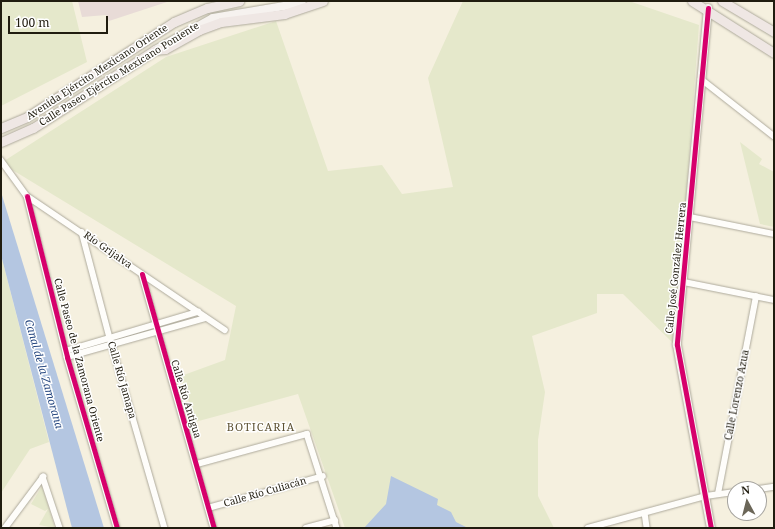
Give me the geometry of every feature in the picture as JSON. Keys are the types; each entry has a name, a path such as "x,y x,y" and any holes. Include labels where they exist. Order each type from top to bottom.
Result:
{"main road":[{"name":"Avenida Ejército Mexicano Oriente","path":"1,128 28,117 174,22 207,8 227,2 239,1"},
{"path":"155,50 165,49 199,30 221,22 284,14 323,1"},
{"path":"692,1 708,8 774,53"},
{"path":"722,1 774,32"},
{"name":"Calle Paseo Ejército Mexicano Poniente","path":"1,142 33,128 155,50"}],"street":[{"name":"Calle Paseo Ejército Mexicano Poniente","path":"155,50 213,18 310,1"},
{"name":"Calle José González Herrera","path":"708,8 690,217 677,345 711,528"},
{"path":"702,79 774,136"},
{"name":"Río Grijalva","path":"1,160 28,196 225,330"},
{"name":"Calle Paseo de la Zamorana Oriente","path":"28,196 66,354 117,528"},
{"path":"690,217 774,234"},
{"name":"Calle Río Jamapa","path":"82,232 110,338 166,528"},
{"name":"Calle Río Antigua","path":"142,274 157,332 197,464 214,528"},
{"path":"684,282 774,300"},
{"name":"Calle Lorenzo Azua","path":"718,494 756,297"},
{"path":"66,354 110,338 198,312"},
{"path":"66,354 112,345 206,318"},
{"path":"197,464 307,434 323,476 338,528"},
{"path":"5,528 43,476 60,528"},
{"name":"Calle Río Culiacán","path":"208,508 323,476"},
{"path":"588,528 706,496 727,493"},
{"path":"645,513 647,528"},
{"path":"306,528 335,520"}],"green space":[{"path":"1,1 72,1 87,62 1,106"},
{"path":"463,1 629,1 699,25 675,345 623,294 597,294 597,313 532,336 545,392 538,440 538,496 554,528 345,528 298,394 195,422 181,376 225,360 236,306 1,163 166,57 276,21 328,171 382,165 402,194 453,187 428,78"},
{"path":"740,142 762,159 759,164 774,172 774,227 760,224"},
{"path":"1,255 49,442 30,449 1,493"},
{"path":"42,486 55,528 39,525 48,509 45,511 31,504"}],"water":[{"name":"Canal de la Zamorana","path":"1,192 104,528 72,528 1,255"},
{"path":"391,476 438,499 437,505 451,512 456,522 468,528 364,528 386,504"}],"building":[{"path":"78,1 167,2 109,21 106,15 82,17"}],"cycle path":[{"path":"708,8 677,345 711,528"},
{"path":"27,196 67,357 117,528"},
{"path":"142,274 214,528"}],"district":[{"name":"BOTICARIA","path":"261,427"}]}
